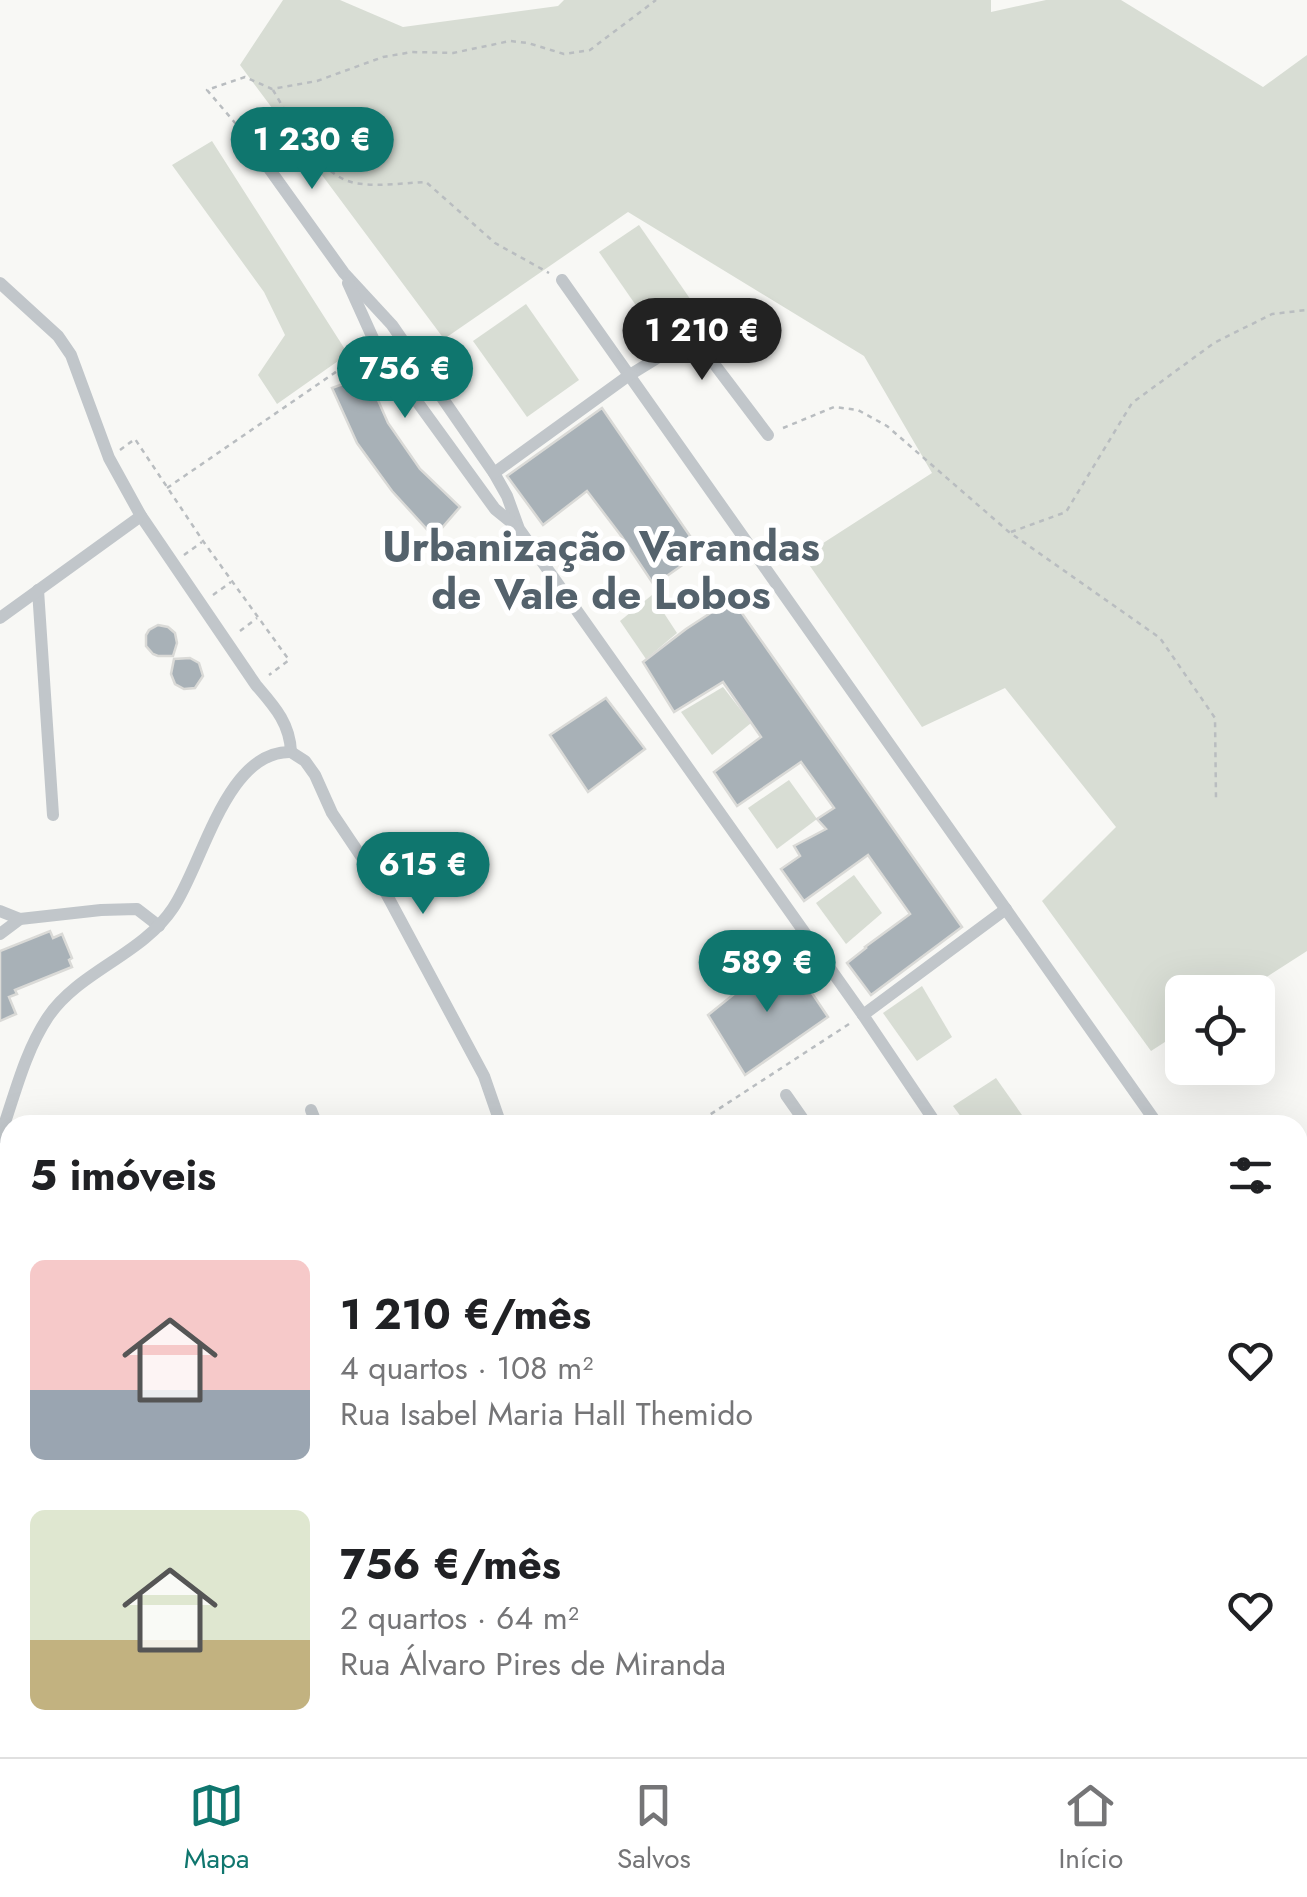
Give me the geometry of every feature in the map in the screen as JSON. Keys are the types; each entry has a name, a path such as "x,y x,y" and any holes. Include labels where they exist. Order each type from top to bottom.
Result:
{"street":[{"path":"246,135 344,274 392,325 494,473 519,529 931,1115"},
{"path":"344,274 376,344 495,510 519,529"},
{"path":"562,280 1151,1115"},
{"path":"0,283 58,336 71,356 109,458 140,516 286,724 290,752"},
{"path":"494,473 628,376 692,336 768,435"},
{"path":"0,618 140,516"},
{"path":"38,590 53,815"},
{"path":"8,1115 35,1040 56,1006 160,926 184,889 224,802 240,780 268,755 290,752 305,761 316,775 332,813 386,894 484,1076 498,1115"},
{"path":"0,911 20,918 136,909 160,926"},
{"path":"863,1015 1006,909"},
{"path":"0,934 20,918"},
{"path":"786,1095 799,1115"},
{"path":"311,1110 313,1115"}],"path":[{"path":"246,135 208,90 245,77 272,89 317,81 383,57 412,52 453,54 510,41 528,42 564,54 590,50 656,0"},
{"path":"272,89 305,142 331,172 351,182 426,182 495,243 562,280"},
{"path":"1009,532 1066,512 1132,403 1214,343 1272,314 1307,310"},
{"path":"168,488 376,344"},
{"path":"768,435 822,410 858,410 887,426 1009,532 1160,638 1215,718 1216,799"},
{"path":"109,458 135,439 289,660 256,685"},
{"path":"173,563 204,541"},
{"path":"200,605 232,581"},
{"path":"226,642 258,617"},
{"path":"709,1115 863,1015"}],"shaded area":[{"path":"283,0 340,0 403,27 558,6 564,0 991,0 991,12 1046,0 1121,0 1263,87 1307,55 1307,951 1270,975 1165,975 1165,1042 1151,1051 1042,901 1116,827 1005,688 922,727 803,556 932,473 864,356 628,212 444,339 240,65"},
{"path":"212,141 348,354 277,404 258,375 285,335 264,292 172,165"},
{"path":"639,225 693,303 653,330 599,252"},
{"path":"526,304 579,380 527,417 473,341"},
{"path":"652,595 677,633 646,659 620,621"},
{"path":"723,687 751,723 712,755 681,712"},
{"path":"789,780 817,819 777,849 748,808"},
{"path":"854,875 882,913 846,944 816,903"},
{"path":"922,986 952,1037 917,1061 883,1013"},
{"path":"996,1078 1022,1115 960,1115 953,1106"}],"building":[{"path":"367,375 388,423 420,469 460,507 434,537 392,491 357,443 332,388"},
{"path":"602,408 701,552 654,585 587,491 543,525 507,476"},
{"path":"732,599 962,927 871,995 847,963 910,914 868,855 804,901 781,869 800,856 794,846 826,829 817,819 834,808 801,762 737,806 714,772 761,737 723,682 674,712 643,662"},
{"path":"158,625 175,633 173,656 158,656 146,646 146,635"},
{"path":"190,658 199,663 203,676 195,688 184,689 175,684 171,674 174,659"},
{"path":"606,698 645,749 588,792 550,735"},
{"path":"50,931 53,938 62,934 72,967 15,990 17,994 9,997 16,1014 0,1021 0,951"},
{"path":"785,953 828,1017 745,1075 708,1015"}],"district":[{"name":"Urbanização Varandas de Vale de Lobos","path":"601,570"}]}
